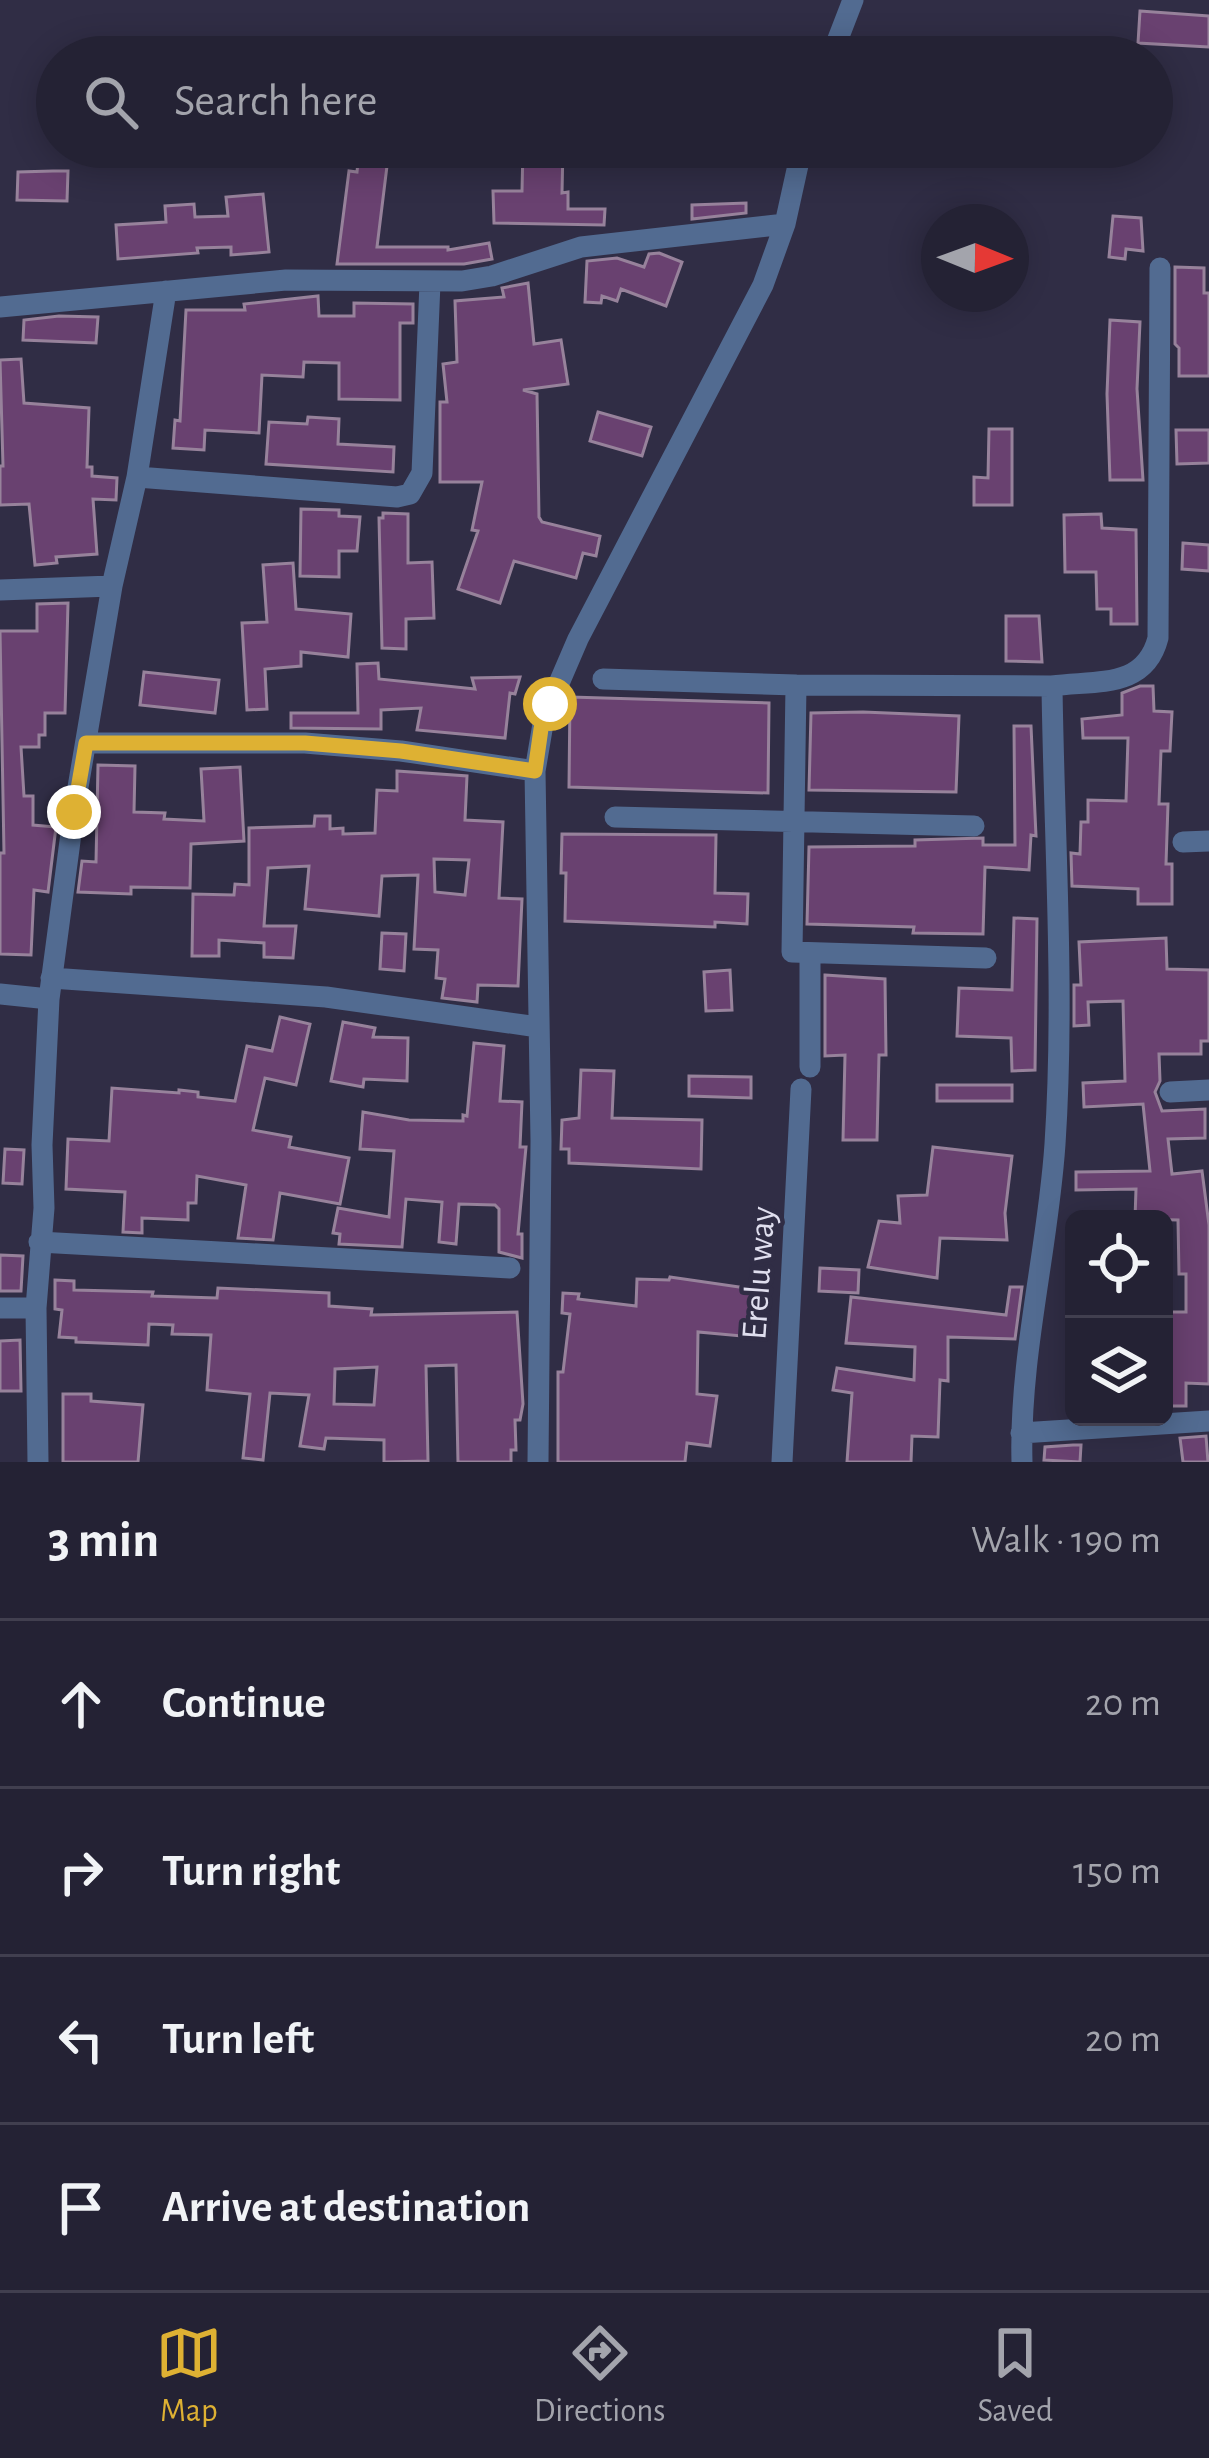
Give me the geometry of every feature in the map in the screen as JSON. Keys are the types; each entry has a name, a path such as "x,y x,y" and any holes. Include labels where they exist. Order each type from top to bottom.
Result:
{"street":[{"path":"839,36 853,0"},
{"path":"538,1462 535,771 544,718 578,639 752,308 785,224 797,168"},
{"path":"0,307 325,279 430,283 492,276 581,247 785,224"},
{"path":"603,679 1052,686 1144,670 1153,658 1159,617 1160,268"},
{"path":"137,477 397,497 410,494 422,473 430,283"},
{"path":"38,1462 36,1308 44,1208 42,1145 50,988 112,586 137,477 166,291"},
{"path":"0,590 112,586"},
{"path":"796,685 792,952 986,958"},
{"path":"1022,1462 1021,1433 1059,1084 1052,686"},
{"path":"86,743 322,744 535,771"},
{"path":"615,817 974,826"},
{"path":"1183,842 1209,841"},
{"path":"810,954 810,1067"},
{"path":"0,994 50,988 306,995 538,1027"},
{"name":"Erelu way","path":"782,1462 801,1090"},
{"path":"1170,1092 1209,1090"},
{"path":"39,1242 510,1268"},
{"path":"0,1308 36,1308"},
{"path":"1021,1433 1209,1421"}],"building":[{"path":"1140,11 1209,16 1209,47 1173,45 1173,36 1138,36"},
{"path":"357,168 387,168 377,247 448,250 489,243 492,259 464,264 337,264 349,171 357,172"},
{"path":"523,168 563,168 562,193 568,192 568,209 605,209 604,225 494,223 493,191 522,191"},
{"path":"68,171 67,201 17,200 18,172"},
{"path":"263,194 269,252 231,255 231,247 197,248 198,253 118,259 116,225 166,222 165,206 194,204 195,217 228,216 226,197"},
{"path":"746,203 746,213 692,219 692,205"},
{"path":"1113,216 1141,218 1143,251 1126,249 1125,259 1109,257"},
{"path":"649,254 682,262 666,306 621,289 617,301 602,296 601,303 585,302 587,261 617,258 644,267"},
{"path":"1175,267 1204,268 1204,293 1209,293 1209,376 1179,376"},
{"path":"528,283 534,344 561,340 568,384 523,390 537,394 539,517 542,522 600,536 596,556 583,553 576,578 514,561 500,603 458,589 478,531 472,530 482,482 440,482 440,402 447,402 443,364 457,362 455,301 504,297 502,288"},
{"path":"318,296 319,316 354,316 354,303 413,304 413,323 400,323 400,400 339,399 339,363 304,362 303,377 262,375 259,433 205,430 204,450 173,448 175,420 180,421 186,310 245,310 244,304"},
{"path":"98,317 96,343 23,340 24,320"},
{"path":"1110,320 1140,322 1137,389 1143,480 1110,480"},
{"path":"21,359 24,403 89,408 87,467 92,467 92,476 117,478 116,500 93,499 97,554 56,557 57,563 35,565 29,504 0,505 0,360"},
{"path":"598,412 651,427 642,456 590,441"},
{"path":"308,417 339,419 338,444 394,447 393,472 266,464 269,422 307,424"},
{"path":"989,429 1012,429 1012,505 974,505 974,477 988,478"},
{"path":"1176,430 1209,430 1209,463 1177,464"},
{"path":"301,509 339,510 339,516 360,517 357,551 339,551 339,577 300,576"},
{"path":"383,513 408,514 408,563 432,562 434,618 406,619 406,649 382,648 379,518"},
{"path":"1101,514 1102,528 1136,530 1137,624 1111,624 1111,609 1097,609 1096,572 1065,572 1064,515"},
{"path":"1183,543 1209,545 1209,571 1182,569"},
{"path":"293,563 296,609 351,614 348,657 301,652 301,666 265,669 267,709 247,710 242,623 267,622 263,565"},
{"path":"68,603 65,713 45,713 45,735 39,735 39,747 21,747 24,796 33,796 33,825 56,827 48,892 34,890 31,955 0,954 0,853 4,853 0,631 37,631 37,604"},
{"path":"1006,616 1039,616 1042,662 1006,661"},
{"path":"378,663 379,679 475,689 472,678 520,677 515,694 510,693 505,738 417,730 421,708 381,710 381,729 291,728 291,713 358,713 357,664"},
{"path":"144,672 219,680 215,713 140,705"},
{"path":"1153,686 1154,711 1172,712 1170,751 1161,751 1159,804 1168,804 1166,864 1172,864 1172,904 1138,904 1138,889 1072,886 1071,853 1080,854 1081,822 1088,822 1088,800 1126,801 1128,738 1083,738 1082,719 1122,715 1122,693"},
{"path":"570,697 769,703 768,793 569,787"},
{"path":"811,713 959,716 956,792 809,790"},
{"path":"1014,726 1031,726 1036,836 1031,835 1029,870 985,867 983,934 807,924 809,847 915,846 915,840 983,838 983,845 1015,845"},
{"path":"98,765 135,766 134,812 204,821 201,769 240,767 244,841 191,844 190,888 131,887 131,894 78,892 82,861 96,862"},
{"path":"397,771 467,776 465,820 503,822 499,898 522,899 518,986 478,985 477,1002 442,998 445,979 436,978 438,950 414,949 418,875 382,876 379,916 305,909 309,866 268,868 264,926 296,926 293,958 264,957 264,943 219,940 219,956 192,956 193,894 234,895 235,884 249,885 249,828 314,826 315,816 330,816 330,829 343,828 343,834 375,833 377,790 397,791","holes":["434,859 469,860 465,895 435,892"]},
{"path":"562,834 716,835 715,893 748,894 747,924 565,921"},
{"path":"1014,918 1037,919 1035,1070 1012,1071 1011,1038 957,1036 959,988 1012,990"},
{"path":"382,933 406,934 404,971 380,969"},
{"path":"1166,938 1167,969 1209,970 1209,1041 1201,1041 1201,1054 1159,1054 1160,1081 1155,1092 1162,1111 1205,1109 1205,1138 1168,1139 1172,1174 1202,1171 1209,1225 1209,1384 1186,1383 1186,1406 1173,1406 1173,1312 1186,1312 1186,1274 1179,1274 1178,1220 1173,1220 1173,1210 1135,1210 1136,1189 1076,1190 1076,1172 1150,1171 1143,1104 1084,1107 1083,1083 1125,1081 1123,1001 1088,1002 1089,1025 1074,1026 1074,985 1081,985 1079,942"},
{"path":"730,970 732,1010 706,1011 704,972"},
{"path":"825,975 885,979 886,1055 879,1055 877,1140 843,1140 845,1055 825,1056"},
{"path":"280,1017 310,1024 296,1085 265,1078 253,1130 291,1137 289,1147 349,1158 340,1204 280,1193 273,1240 238,1238 246,1185 197,1176 196,1203 188,1203 188,1220 142,1218 142,1233 123,1232 125,1192 66,1189 68,1139 109,1141 112,1088 198,1092 198,1097 235,1101 247,1046 272,1051"},
{"path":"343,1022 375,1028 373,1037 408,1038 407,1081 364,1079 363,1087 331,1081"},
{"path":"474,1043 504,1046 500,1101 522,1102 520,1147 526,1147 518,1234 522,1234 522,1258 499,1252 499,1209 495,1205 459,1204 456,1244 439,1242 442,1202 406,1199 402,1247 339,1244 340,1234 333,1233 338,1208 389,1217 394,1151 360,1149 363,1112 409,1120 463,1121"},
{"path":"581,1070 614,1071 612,1118 702,1120 701,1169 569,1163 569,1149 561,1149 562,1120 579,1118"},
{"path":"689,1076 751,1077 751,1098 689,1096"},
{"path":"937,1085 1012,1085 1012,1101 937,1101"},
{"path":"933,1147 1012,1156 1005,1213 1007,1240 940,1238 937,1278 868,1267 879,1221 900,1223 898,1196 927,1195"},
{"path":"5,1149 24,1150 22,1184 3,1183"},
{"path":"0,1255 23,1256 21,1291 0,1291"},
{"path":"820,1268 859,1270 858,1293 819,1291"},
{"path":"670,1277 760,1290 752,1337 698,1332 697,1394 717,1396 710,1446 687,1443 685,1462 558,1462 558,1372 563,1372 570,1314 562,1313 563,1293 636,1306 637,1279"},
{"path":"55,1280 74,1281 74,1290 153,1292 152,1296 217,1298 218,1288 329,1293 329,1306 372,1309 371,1315 517,1312 523,1404 520,1420 515,1420 516,1450 511,1450 511,1462 458,1462 456,1365 426,1366 428,1461 384,1462 384,1440 326,1438 324,1449 300,1446 309,1395 270,1393 263,1460 243,1458 250,1394 207,1390 211,1335 172,1334 173,1325 149,1324 148,1345 76,1342 76,1338 59,1337 62,1310 55,1309","holes":["377,1367 374,1405 334,1404 335,1369"]},
{"path":"1010,1287 1022,1287 1015,1339 948,1337 948,1381 940,1380 938,1437 912,1436 911,1462 847,1462 852,1393 833,1390 837,1368 914,1380 915,1347 846,1343 851,1297 1006,1315"},
{"path":"20,1340 21,1391 0,1391 0,1341"},
{"path":"63,1394 91,1394 91,1401 143,1405 138,1462 63,1462"},
{"path":"1206,1436 1208,1462 1183,1462 1180,1438"},
{"path":"1081,1445 1080,1462 1044,1460 1045,1447"}],"route":[{"path":"74,812 86,743 305,743 401,751 535,771 550,704"}]}
